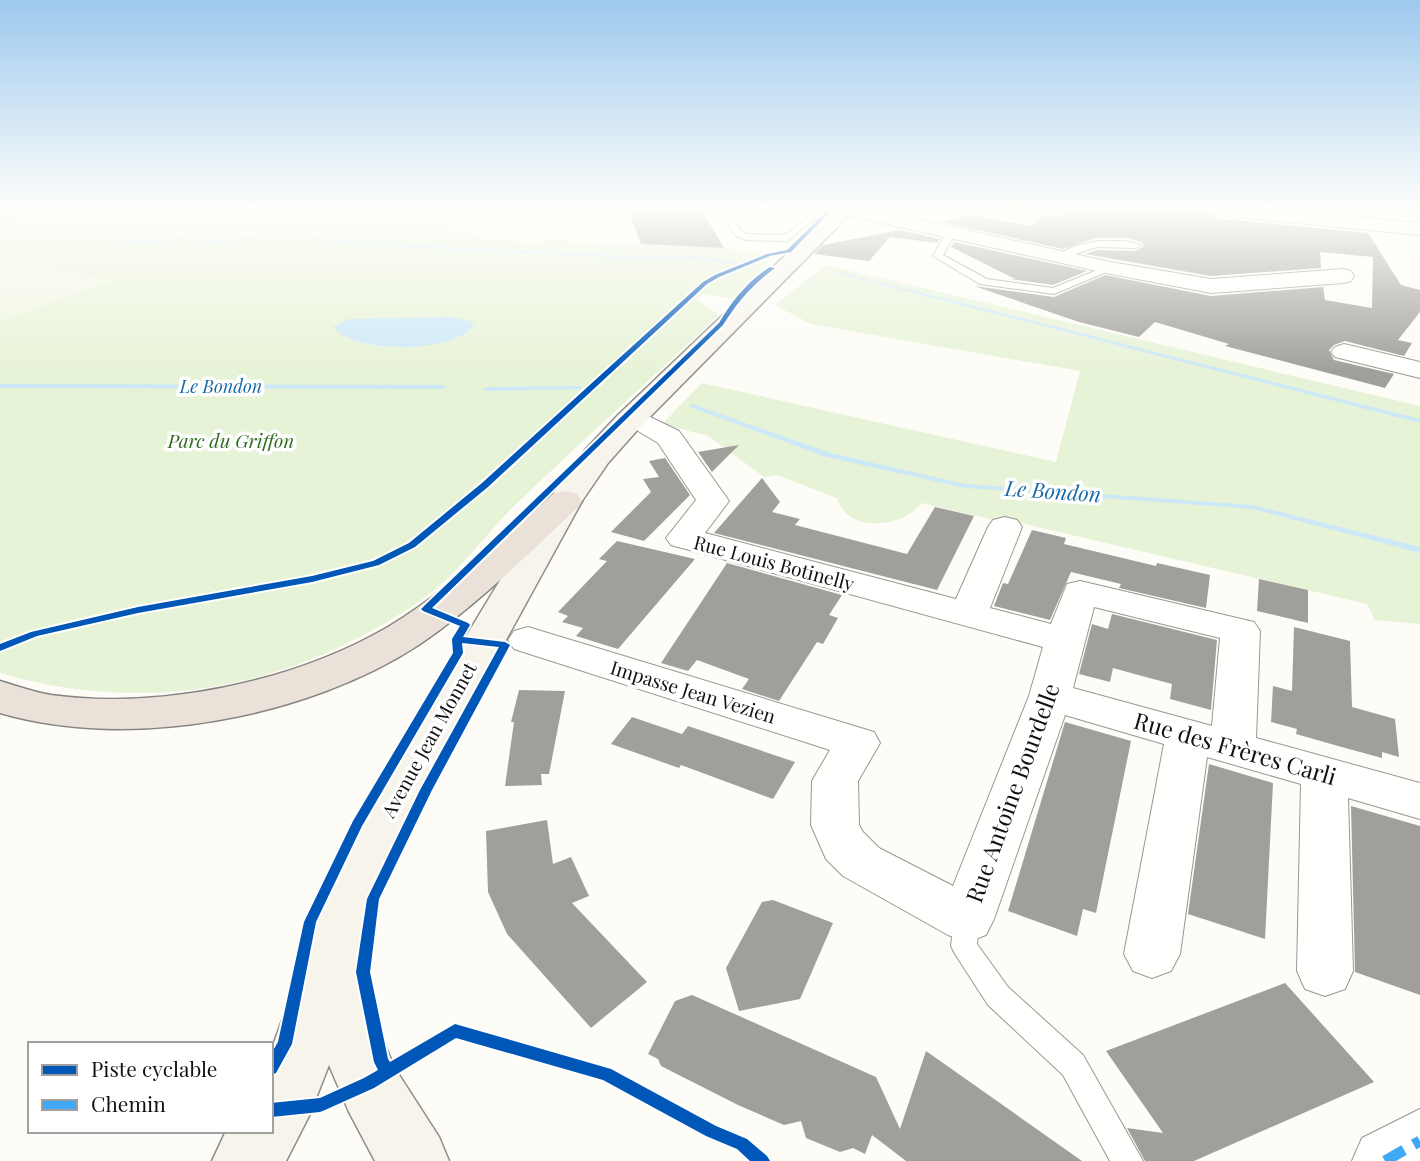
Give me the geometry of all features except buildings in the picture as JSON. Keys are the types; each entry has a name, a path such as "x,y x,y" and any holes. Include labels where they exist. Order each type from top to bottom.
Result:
{"highway":[{"path":"0,696 67,712 122,713 186,709 230,702 306,682 401,636 436,613 565,501"}],"street":[{"name":"Avenue Jean Monnet","path":"273,1117 286,1093 312,1027 336,951 347,895 396,795 565,501 793,263"},
{"path":"1091,263 1211,286 1343,276"},
{"path":"1344,352 1420,370"},
{"name":"Rue Louis Botinelly","path":"661,403 669,437 713,501 683,538 948,609"},
{"path":"1005,527 948,609 1065,640"},
{"name":"Rue Antoine Bourdelle","path":"858,743 835,781 835,825 844,845 861,862 967,919 1050,696 1080,592 1240,631 1210,742"},
{"name":"Impasse Jean Vezien","path":"528,640 858,743"},
{"name":"Rue des Frères Carli","path":"1050,696 1420,802"},
{"path":"1152,954 1210,742"},
{"path":"1324,774 1325,971"},
{"name":"Avenue Jean Monnet","path":"336,951 344,1014 363,1070 396,1135 415,1161"},
{"path":"246,1161 265,1133"},
{"path":"1385,1161 1420,1141"}],"lane":[{"path":"951,263 984,282 1054,290 1111,268"},
{"path":"967,919 964,946 998,996 1073,1065 1127,1161"}],"green space":[{"name":"Parc du Griffon","path":"0,263 768,263 732,299 703,294 696,299 719,315 517,503 450,577 424,598 376,629 325,653 273,672 220,685 166,692 111,692 56,686 0,673"},
{"path":"0,263 32,263 111,281 0,322"},
{"path":"826,265 1420,406 1420,624 1375,620 1367,604 1020,523 1019,526 921,503 902,518 890,522 863,522 843,510 837,498 777,475 764,477 708,436 662,424 702,383 1056,462 1080,371 811,324 775,305"}],"water":[{"path":"452,317 470,321 474,325 463,335 446,341 404,347 361,342 344,336 333,327 349,319"}],"waterway":[{"path":"838,272 1420,421"},
{"name":"Le Bondon","path":"0,386 443,387"},
{"name":"Le Bondon","path":"486,389 579,388"},
{"name":"Le Bondon","path":"692,406 829,455 965,486 1253,507 1420,550"}],"marked path":[{"path":"1385,1161 1420,1141"}],"cycle path":[{"path":"0,648 34,634 138,610 312,579 376,563 412,545 485,485 705,283 749,263"},
{"path":"273,1065 285,1044 310,922 357,824 458,653 457,639 465,625 426,609 721,324 743,293 772,268"},
{"path":"387,1070 381,1062 363,972 373,899 426,790 505,645 457,639"},
{"path":"273,1110 320,1105 369,1083 455,1031 606,1074 711,1131 742,1144 762,1161"}]}
